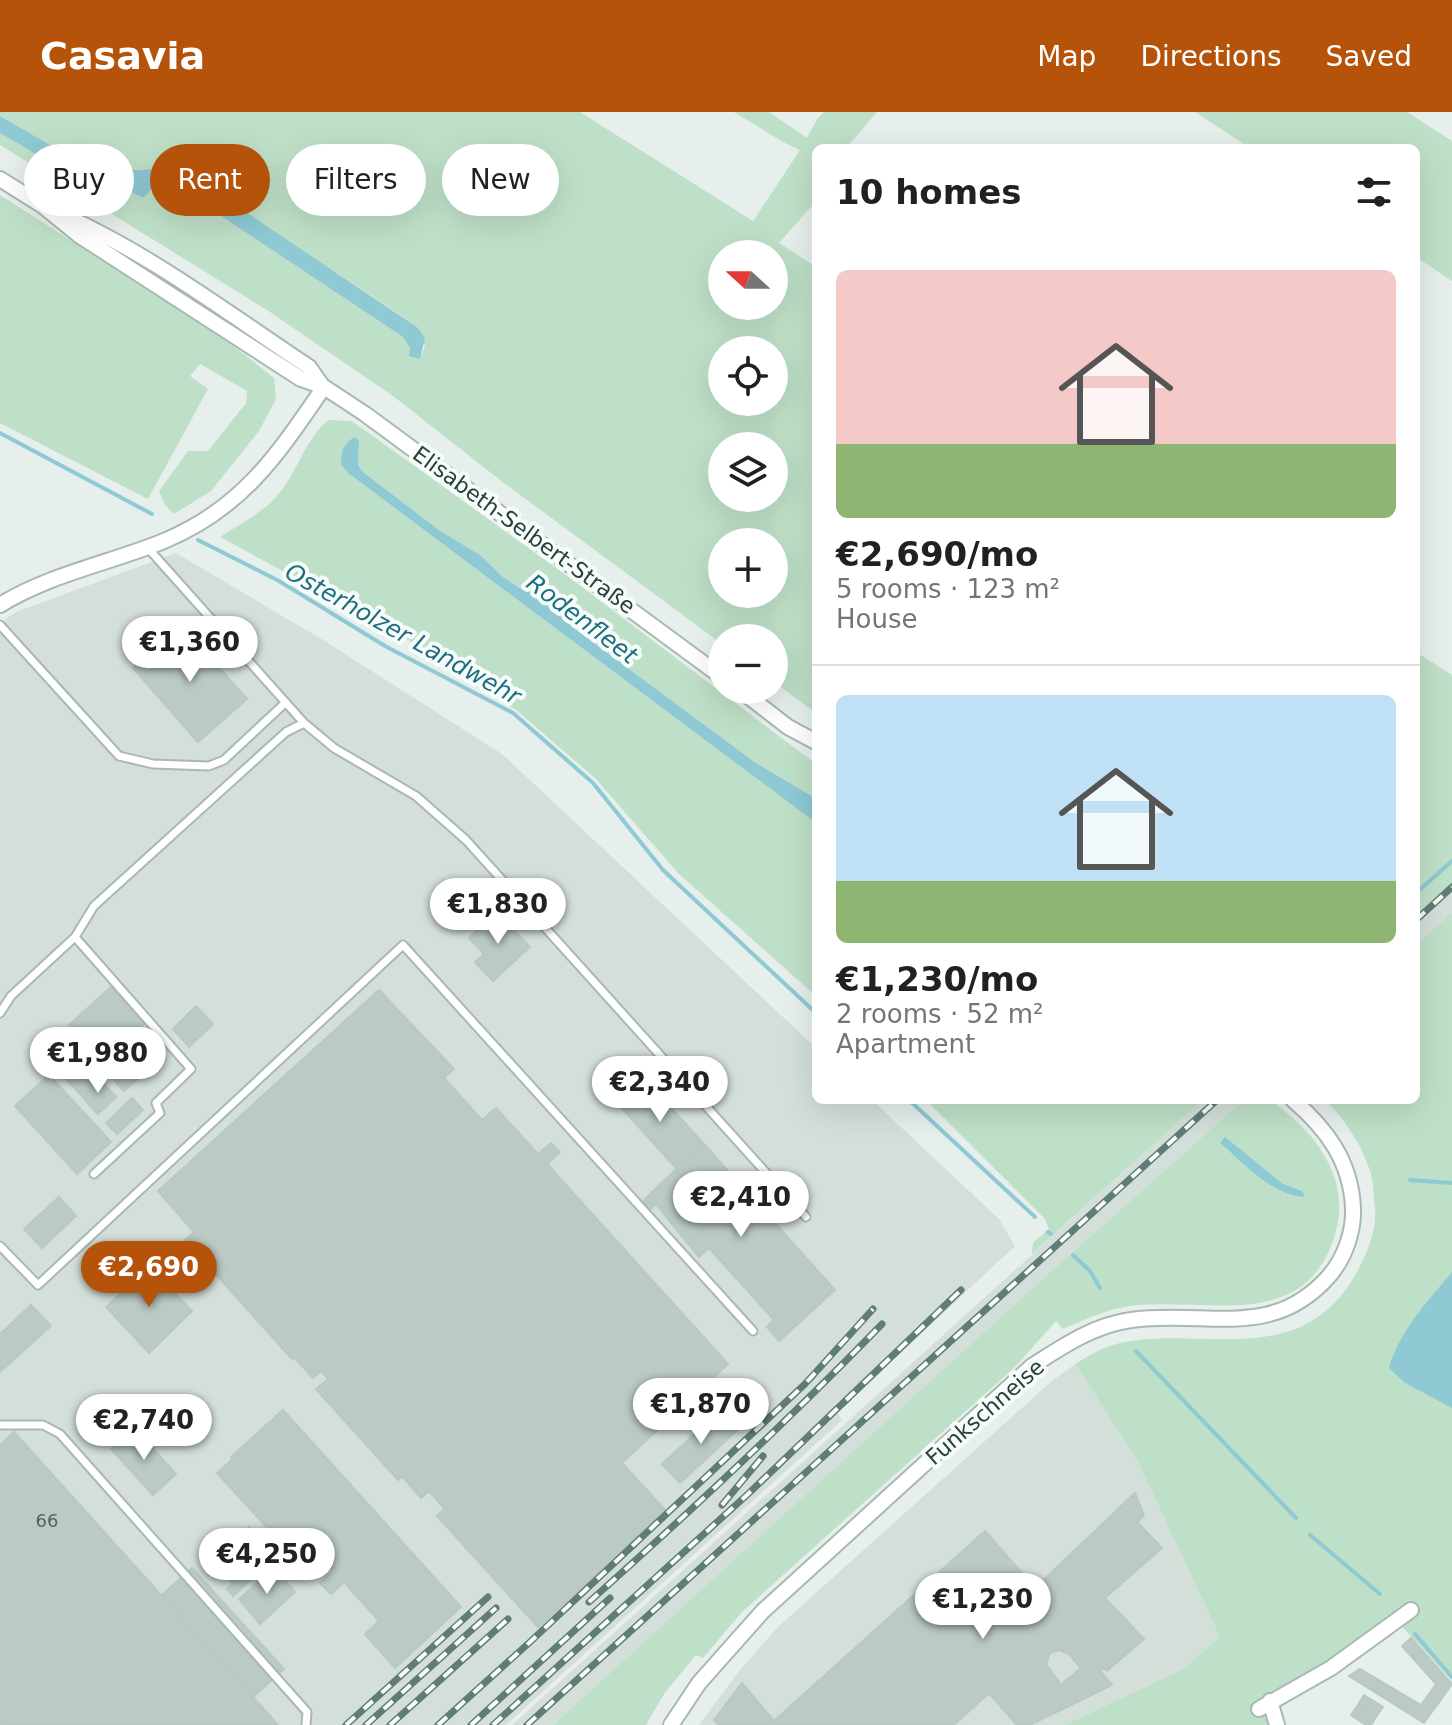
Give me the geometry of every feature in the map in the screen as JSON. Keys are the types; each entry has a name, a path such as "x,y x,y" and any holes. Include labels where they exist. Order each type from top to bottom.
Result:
{"street":[{"name":"Elisabeth-Selbert-Straße","path":"0,179 43,206 80,236 301,379 324,387 365,414 708,667"},
{"path":"0,605 24,590 147,547 207,518 256,480 324,387"},
{"path":"758,704 812,751"},
{"path":"788,727 812,740"},
{"name":"Funkschneise","path":"671,1725 699,1683 763,1611 1032,1366 1072,1340 1107,1325 1151,1318 1257,1318 1295,1306 1316,1292 1335,1269 1347,1244 1353,1220 1352,1191 1339,1151 1298,1104"},
{"path":"1277,1725 1264,1705 1331,1668 1411,1610"}],"lane":[{"path":"147,547 304,723 334,748 416,796 466,840 806,1217"},
{"path":"0,625 119,756 153,764 209,766 224,760 285,703"},
{"path":"0,1013 11,996 75,937 94,906 286,732 304,723"},
{"path":"75,937 191,1069 156,1103 160,1113 94,1174"},
{"path":"0,1246 38,1285 403,945 753,1331"},
{"path":"0,1425 43,1425 60,1434 307,1712 306,1725"}],"shaded area":[{"path":"176,553 323,640 502,754 812,1044 812,1104 876,1104 999,1219 1015,1246 837,1412 842,1420 506,1725 0,1725 0,623 16,612"},
{"path":"1452,883 1452,912 1420,941 1420,911"},
{"path":"1199,1104 1239,1104 553,1725 512,1725"},
{"path":"1075,1364 1136,1458 1220,1637 1183,1669 1065,1725 699,1725 739,1671 779,1626 1052,1381"}],"green space":[{"path":"0,112 580,112 753,221 800,150 734,112 769,112 807,138 824,112 877,112 849,144 812,144 812,206 782,240 708,240 708,320 788,320 788,249 812,264 812,710 788,692 788,624 708,624 708,634 500,480 393,396 267,310 115,216 134,216 134,194 143,198 150,191 150,216 221,216 403,337 420,359 425,346 417,327 328,267 243,216 270,216 270,144 150,144 150,171 134,172 134,144 48,144 0,116"},
{"path":"1195,112 1407,112 1452,141 1452,281 1420,260 1420,144 1244,144"},
{"path":"0,133 24,147 24,160 0,145"},
{"path":"0,195 24,210 24,216 33,216 221,336 274,378 276,399 259,431 211,491 174,514 165,505 159,491 188,451 208,451 246,403 247,391 200,364 190,376 208,389 148,499 0,423"},
{"path":"328,420 351,421 570,578 708,682 708,704 737,704 812,761 812,796 756,763 571,626 567,618 534,593 503,577 480,555 439,530 363,472 358,465 359,440 341,465 812,820 812,992 679,874 595,778 516,710 401,635 220,537 257,514 276,497"},
{"path":"1420,655 1452,675 1452,883 1420,911"},
{"path":"1452,912 1452,1681 1397,1621 1264,1708 1269,1725 1065,1725 1183,1669 1220,1637 1136,1458 1075,1364 1120,1343 1277,1334 1305,1324 1331,1306 1363,1261 1370,1244 1375,1208 1371,1175 1363,1152 1352,1132 1329,1104 1420,1104 1420,941"},
{"path":"930,1104 1199,1104 1032,1254 1033,1243 1049,1229 1045,1219"},
{"path":"1239,1104 1274,1104 1292,1118 1321,1151 1333,1172 1339,1195 1336,1231 1323,1263 1304,1284 1282,1297 1256,1303 1129,1306 1063,1329 1056,1321 1016,1366 742,1612 703,1658 696,1655 664,1694 646,1725 553,1725"}],"water":[{"path":"0,116 48,144 24,144 24,147 0,133"},
{"path":"150,169 150,191 143,198 134,194 134,170"},
{"path":"221,216 252,216 417,327 425,338 420,359 409,356 410,348 403,337"},
{"path":"354,437 359,440 358,465 363,472 439,530 480,555 503,577 534,593 567,618 571,626 756,763 812,796 812,820 348,473 341,465 345,446"},
{"path":"1225,1137 1283,1184 1302,1191 1305,1197 1281,1191 1259,1177 1220,1143"},
{"path":"1452,1272 1452,1408 1405,1383 1389,1368 1407,1329"}],"building":[{"path":"181,625 247,699 198,742 133,668"},
{"path":"497,912 530,947 493,981 475,962 484,954 469,938"},
{"path":"111,987 144,1024 102,1062 69,1025"},
{"path":"379,990 454,1069 444,1078 482,1120 496,1108 538,1154 551,1143 560,1152 547,1164 728,1364 622,1463 666,1511 538,1627 437,1516 445,1509 429,1491 421,1498 402,1476 398,1480 316,1389 328,1379 321,1371 313,1378 294,1357 292,1359 185,1240 194,1232 158,1191"},
{"path":"196,1006 213,1024 189,1047 173,1029"},
{"path":"134,1033 159,1060 124,1091 99,1064"},
{"path":"82,1056 91,1066 88,1069 95,1078 79,1093 62,1075"},
{"path":"49,1075 111,1142 77,1174 15,1106"},
{"path":"97,1076 116,1097 98,1114 79,1093"},
{"path":"645,1079 703,1143 676,1168 618,1104"},
{"path":"132,1098 143,1110 117,1134 106,1123"},
{"path":"703,1143 835,1290 779,1341 767,1327 774,1320 709,1248 699,1257 656,1204 650,1209 643,1201"},
{"path":"59,1197 76,1216 42,1248 24,1229"},
{"path":"149,1266 192,1311 149,1353 106,1307"},
{"path":"31,1305 51,1326 0,1372 0,1334"},
{"path":"283,1410 461,1607 395,1668 365,1634 379,1621 344,1582 331,1594 320,1583 333,1571 307,1541 292,1555 217,1473"},
{"path":"716,1414 726,1425 738,1414 746,1422 680,1483 662,1464"},
{"path":"134,1428 176,1474 153,1495 111,1449"},
{"path":"14,1432 278,1725 0,1725 0,1445"},
{"path":"1135,1493 1144,1515 1137,1522 1162,1548 1105,1598 1144,1639 1107,1671 1105,1668 1100,1671 1112,1685 1030,1725 1017,1725 989,1693 954,1725 719,1725 714,1720 742,1683 774,1721 985,1531 1035,1588","holes":["1060,1650 1070,1655 1081,1668 1061,1685 1046,1664 1050,1653"]},
{"path":"249,1527 276,1557 233,1596 227,1589 233,1584 212,1561"},
{"path":"192,1568 284,1669 253,1697 161,1596"},
{"path":"274,1568 295,1592 260,1624 239,1599"},
{"path":"1411,1638 1452,1684 1424,1723 1349,1676 1360,1669 1421,1705 1436,1684 1402,1646"},
{"path":"1364,1695 1383,1707 1376,1717 1358,1705"},
{"path":"1358,1705 1376,1717 1371,1725 1351,1715"}],"waterway":[{"name":"Osterholzer Landwehr","path":"0,433 152,514"},
{"name":"Osterholzer Landwehr","path":"198,540 279,581 385,646 513,713 593,783 663,870 812,1009"},
{"name":"Osterholzer Landwehr","path":"1420,889 1452,861"},
{"name":"Osterholzer Landwehr","path":"913,1104 1035,1217"},
{"name":"Rodenfleet","path":"1410,1180 1452,1183"},
{"path":"1073,1255 1090,1271 1100,1288"},
{"path":"1136,1351 1296,1518"},
{"path":"1310,1535 1380,1594"},
{"path":"1415,1634 1452,1677"}],"railway":[{"path":"1420,916 1452,887"},
{"path":"527,1725 1213,1104"},
{"path":"493,1725 748,1494 961,1290"},
{"path":"438,1725 805,1384 873,1309"},
{"path":"589,1602 738,1466 882,1324"},
{"path":"722,1505 763,1456"},
{"path":"346,1725 488,1597"},
{"path":"471,1725 610,1598"},
{"path":"366,1725 496,1608"},
{"path":"390,1725 508,1619"}]}
